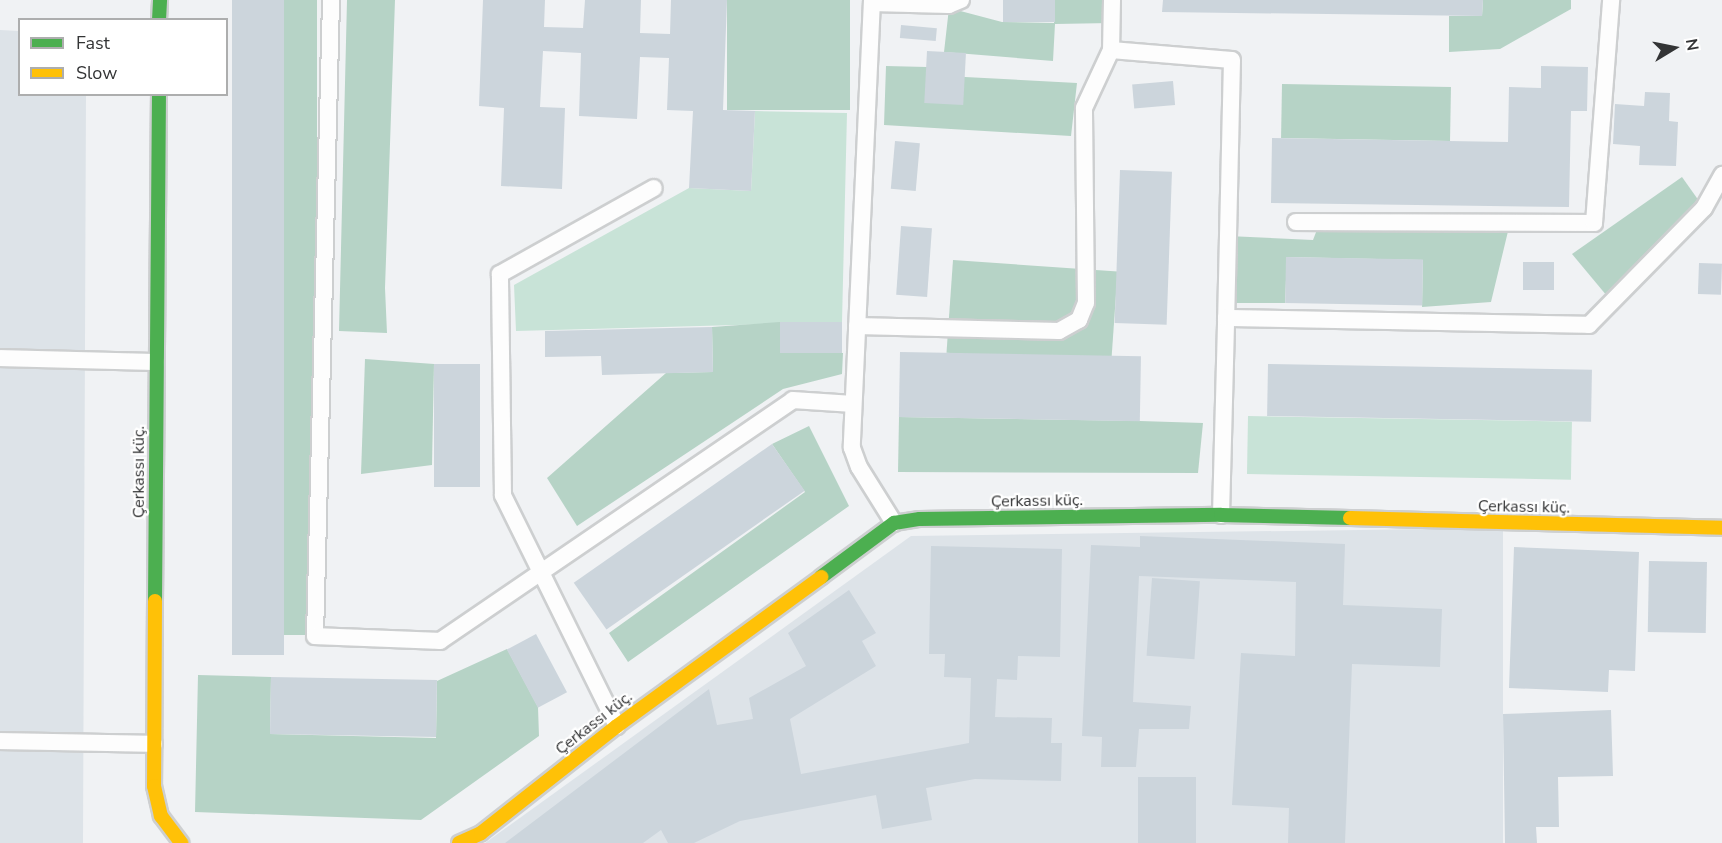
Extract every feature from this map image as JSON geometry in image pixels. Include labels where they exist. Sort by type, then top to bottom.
[{"type":"street","points":[[159,18],[160,0]]},
{"type":"street","name":"Çerkassı küç.","points":[[159,96],[154,744],[156,799],[166,825],[181,843]]},
{"type":"street","name":"Çerkassı küç.","points":[[459,843],[483,838],[617,726],[894,523],[920,519],[1221,515],[1722,528]]},
{"type":"lane","points":[[331,0],[315,636],[440,641],[793,400],[853,404]]},
{"type":"lane","points":[[894,523],[859,467],[852,448],[872,2],[949,5],[961,0]]},
{"type":"lane","points":[[856,326],[1059,331],[1079,320],[1086,303],[1084,108],[1110,50],[1112,0]]},
{"type":"lane","points":[[1296,222],[1593,223],[1611,0]]},
{"type":"lane","points":[[1110,50],[1232,60],[1221,515]]},
{"type":"lane","points":[[1226,318],[1589,325],[1704,208],[1722,175]]},
{"type":"lane","points":[[617,726],[538,573],[503,495],[500,274],[654,188]]},
{"type":"lane","points":[[0,358],[156,362]]},
{"type":"lane","points":[[0,741],[154,744]]},
{"type":"shaded area","points":[[0,30],[18,31],[18,96],[86,96],[83,843],[0,843]]},
{"type":"shaded area","points":[[1503,528],[1503,843],[485,843],[911,536]]},
{"type":"green space","points":[[284,0],[317,0],[317,635],[284,635]]},
{"type":"green space","points":[[347,0],[395,0],[385,288],[387,333],[339,331]]},
{"type":"green space","points":[[727,0],[850,0],[850,110],[727,110]]},
{"type":"green space","points":[[1055,0],[1112,0],[1111,23],[1055,24],[1053,61],[944,52],[949,8],[1002,22],[1054,23]]},
{"type":"green space","points":[[1483,0],[1571,0],[1571,9],[1500,49],[1449,52],[1449,16],[1482,16]]},
{"type":"green space","points":[[886,66],[927,67],[965,77],[1077,83],[1071,136],[884,125]]},
{"type":"green space","points":[[1282,84],[1451,87],[1450,141],[1281,138]]},
{"type":"green space","points":[[755,111],[847,113],[842,322],[516,331],[514,285],[689,188],[751,191]]},
{"type":"green space","points":[[1682,177],[1704,208],[1612,302],[1572,254]]},
{"type":"green space","points":[[1320,222],[1510,223],[1491,302],[1422,307],[1423,260],[1287,257],[1285,303],[1227,303],[1228,236],[1313,240]]},
{"type":"green space","points":[[953,260],[1118,272],[1111,364],[947,353]]},
{"type":"green space","points":[[780,322],[781,353],[843,353],[842,374],[783,389],[577,526],[547,478],[666,373],[713,372],[712,327]]},
{"type":"green space","points":[[365,359],[434,364],[432,465],[361,474]]},
{"type":"green space","points":[[1248,416],[1572,422],[1571,480],[1247,474]]},
{"type":"green space","points":[[899,417],[1203,423],[1198,473],[898,472]]},
{"type":"green space","points":[[809,426],[849,506],[628,662],[609,633],[805,492],[772,444]]},
{"type":"green space","points":[[507,649],[538,707],[539,736],[421,820],[195,812],[198,675],[271,677],[270,734],[436,738],[437,681]]},
{"type":"building","points":[[232,0],[284,0],[284,655],[232,655]]},
{"type":"building","points":[[483,0],[545,0],[544,27],[583,28],[585,0],[641,0],[640,33],[670,34],[671,0],[727,0],[723,110],[755,111],[751,191],[689,188],[693,111],[667,110],[669,58],[640,57],[637,119],[579,116],[581,53],[543,51],[540,107],[565,108],[562,189],[501,186],[504,108],[479,106]]},
{"type":"building","points":[[1003,0],[1055,0],[1055,22],[1003,22]]},
{"type":"building","points":[[1163,0],[1483,0],[1482,16],[1162,12]]},
{"type":"building","points":[[901,25],[937,28],[936,41],[900,38]]},
{"type":"building","points":[[927,51],[966,53],[963,105],[924,103]]},
{"type":"building","points":[[1541,66],[1588,67],[1587,111],[1571,111],[1569,207],[1271,203],[1272,138],[1508,142],[1509,87],[1541,88]]},
{"type":"building","points":[[1173,81],[1175,105],[1134,108],[1132,85]]},
{"type":"building","points":[[1645,92],[1670,93],[1669,121],[1678,122],[1676,166],[1639,165],[1640,146],[1613,144],[1615,104],[1644,106]]},
{"type":"building","points":[[895,141],[920,143],[916,191],[891,189]]},
{"type":"building","points":[[1120,170],[1172,172],[1167,325],[1115,323]]},
{"type":"building","points":[[901,226],[932,228],[927,297],[896,295]]},
{"type":"building","points":[[1286,257],[1423,259],[1422,305],[1285,303]]},
{"type":"building","points":[[1523,262],[1554,262],[1554,290],[1523,290]]},
{"type":"building","points":[[1699,263],[1722,264],[1721,295],[1698,294]]},
{"type":"building","points":[[780,322],[842,322],[842,353],[780,353]]},
{"type":"building","points":[[712,327],[713,372],[602,375],[601,356],[545,357],[545,331]]},
{"type":"building","points":[[900,352],[1141,356],[1140,421],[899,417]]},
{"type":"building","points":[[434,364],[480,364],[480,487],[434,487]]},
{"type":"building","points":[[1268,364],[1592,370],[1591,422],[1267,416]]},
{"type":"building","points":[[772,444],[805,491],[606,629],[574,583]]},
{"type":"building","points":[[1140,536],[1345,544],[1343,605],[1442,609],[1440,667],[1352,664],[1345,843],[1288,843],[1289,808],[1232,805],[1241,653],[1295,656],[1296,582],[1139,576],[1133,702],[1191,706],[1189,729],[1139,729],[1136,767],[1101,767],[1102,737],[1082,736],[1091,545],[1140,547]]},
{"type":"building","points":[[931,546],[1062,549],[1060,657],[1018,656],[1017,680],[997,679],[995,717],[1052,718],[1051,743],[1062,743],[1061,781],[975,779],[926,788],[932,820],[882,829],[876,795],[740,821],[694,843],[668,843],[661,830],[643,843],[505,843],[709,689],[717,725],[753,719],[749,698],[806,666],[788,633],[849,590],[876,633],[862,641],[876,666],[790,719],[801,774],[969,743],[971,678],[944,677],[945,654],[929,654]]},
{"type":"building","points":[[1514,547],[1639,552],[1635,671],[1609,670],[1608,692],[1509,688]]},
{"type":"building","points":[[1649,561],[1707,562],[1706,633],[1648,632]]},
{"type":"building","points":[[1152,578],[1200,581],[1194,659],[1147,656]]},
{"type":"building","points":[[536,634],[567,692],[538,708],[507,649]]},
{"type":"building","points":[[271,677],[437,680],[436,737],[270,734]]},
{"type":"building","points":[[1611,710],[1613,776],[1558,777],[1559,827],[1536,827],[1537,843],[1505,843],[1503,714]]},
{"type":"building","points":[[1138,777],[1196,777],[1196,843],[1138,843]]},
{"type":"traffic: fast","points":[[159,18],[160,0]]},
{"type":"traffic: fast","points":[[155,601],[159,96]]},
{"type":"traffic: fast","points":[[821,577],[894,523],[920,519],[1221,515],[1350,518]]},
{"type":"traffic: slow","points":[[1350,518],[1722,528]]},
{"type":"traffic: slow","points":[[459,843],[481,833],[617,726],[821,577]]},
{"type":"traffic: slow","points":[[155,601],[154,786],[161,816],[181,843]]}]
